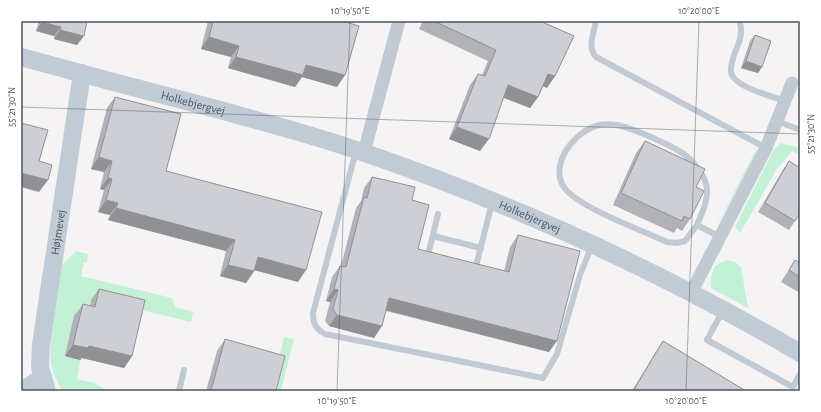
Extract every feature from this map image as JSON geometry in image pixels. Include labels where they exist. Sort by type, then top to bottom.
[{"type":"street","points":[[360,151],[399,21]]},
{"type":"street","name":"Holkebjergvej","points":[[21,56],[282,127],[360,151],[493,201],[592,244],[691,293],[800,353]]},
{"type":"street","name":"Højmevej","points":[[45,384],[40,367],[41,344],[82,73]]},
{"type":"street","points":[[691,293],[766,148],[792,83]]},
{"type":"street","points":[[21,389],[45,384]]},
{"type":"lane","points":[[596,21],[592,42],[593,55],[766,148]]},
{"type":"lane","points":[[739,21],[741,31],[740,39],[731,67],[731,73],[734,80],[741,85],[785,101]]},
{"type":"lane","points":[[777,121],[800,130]]},
{"type":"lane","points":[[600,124],[621,126],[680,152],[699,170],[706,185],[705,205],[697,224],[685,241],[677,243],[667,242],[588,206],[566,190],[560,175],[561,160],[571,143],[584,129],[600,124]]},
{"type":"lane","points":[[360,151],[313,313],[313,321],[316,329],[326,334],[543,378],[557,354],[580,275],[592,244]]},
{"type":"lane","points":[[475,270],[493,201]]},
{"type":"lane","points":[[426,261],[438,214]]},
{"type":"lane","points":[[697,224],[720,237]]},
{"type":"lane","points":[[433,236],[481,248]]},
{"type":"lane","points":[[723,310],[707,340],[800,391]]},
{"type":"lane","points":[[179,391],[184,370]]},
{"type":"lane","points":[[793,387],[800,374]]},
{"type":"green space","points":[[781,143],[800,148],[800,155],[792,151],[777,169],[740,233],[735,227],[774,149]]},
{"type":"green space","points":[[755,152],[756,155],[717,225],[718,223]]},
{"type":"green space","points":[[76,251],[88,254],[87,263],[84,262],[81,276],[172,298],[175,307],[193,312],[191,322],[142,310],[131,360],[126,359],[91,301],[77,379],[94,383],[108,391],[62,391],[54,375],[51,363],[50,335],[61,266]]},
{"type":"green space","points":[[726,260],[735,262],[741,267],[748,308],[711,288],[711,277],[715,266]]},
{"type":"green space","points":[[284,337],[294,339],[281,391],[271,391]]},
{"type":"building","points":[[87,21],[84,36],[60,30],[61,27],[42,22]]},
{"type":"building","points":[[213,21],[342,21],[359,26],[345,75],[306,65],[303,75],[236,57],[239,46],[209,37]]},
{"type":"building","points":[[434,21],[540,21],[574,36],[555,76],[548,74],[538,97],[508,85],[489,139],[457,127],[478,74],[485,76],[496,50]]},
{"type":"building","points":[[755,35],[771,41],[762,67],[746,61]]},
{"type":"building","points":[[115,97],[181,114],[166,171],[322,212],[306,270],[258,257],[254,271],[228,265],[235,240],[116,208],[118,203],[106,200],[112,179],[108,178],[112,161],[99,157]]},
{"type":"building","points":[[21,123],[48,130],[39,161],[52,165],[48,180],[21,173]]},
{"type":"building","points":[[645,141],[705,169],[696,187],[704,191],[690,219],[684,216],[682,221],[621,193]]},
{"type":"building","points":[[789,161],[800,168],[800,213],[795,221],[765,203]]},
{"type":"building","points":[[372,177],[415,187],[412,200],[429,205],[418,249],[509,272],[518,235],[580,251],[557,341],[389,298],[382,326],[337,315],[333,309],[338,290],[334,289],[340,266],[346,267],[364,197],[367,198]]},
{"type":"building","points":[[795,260],[800,263],[800,277],[789,270]]},
{"type":"building","points":[[99,289],[145,300],[132,356],[89,346],[88,348],[73,345],[83,304],[95,307]]},
{"type":"building","points":[[225,339],[285,356],[276,391],[211,391]]},
{"type":"building","points":[[663,341],[746,391],[633,391]]}]
